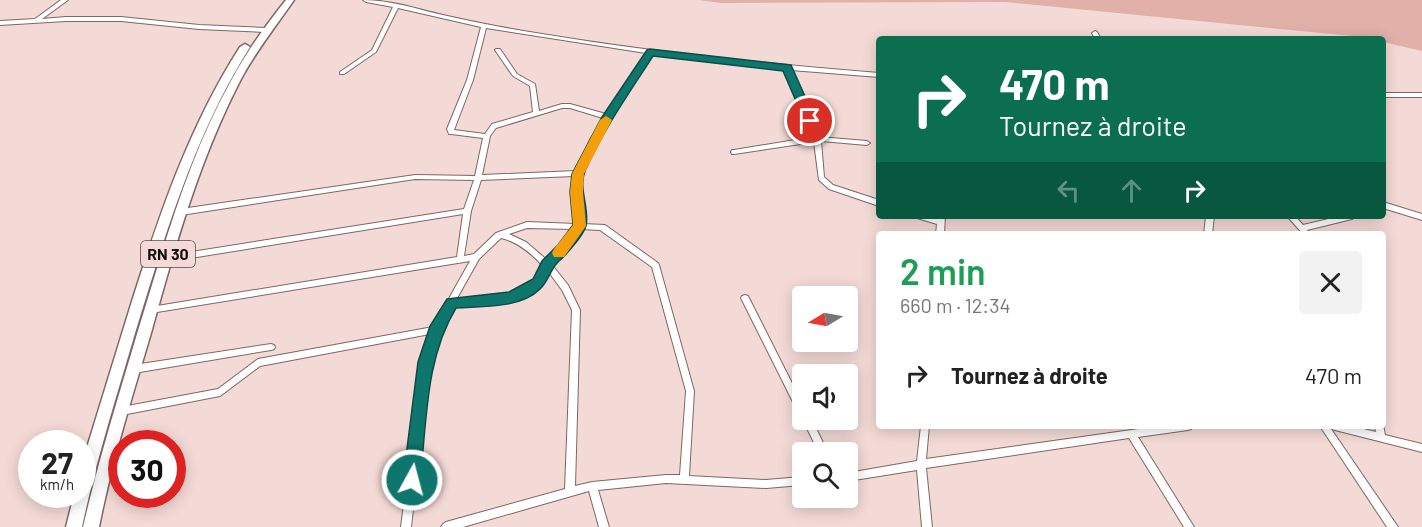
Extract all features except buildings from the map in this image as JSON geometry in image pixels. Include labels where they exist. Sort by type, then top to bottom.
[{"type":"main road","name":"RN 30","points":[[96,445],[135,312],[188,154],[230,69],[280,0]]},
{"type":"main road","name":"RN 30","points":[[91,527],[151,310],[200,153],[219,108],[260,30],[290,0]]},
{"type":"main road","name":"RN 30","points":[[74,527],[78,508]]},
{"type":"street","points":[[35,21],[65,0]]},
{"type":"street","points":[[366,0],[484,25],[650,52],[787,68],[876,75]]},
{"type":"street","points":[[342,73],[374,51],[397,5]]},
{"type":"street","points":[[0,23],[121,19],[260,30]]},
{"type":"street","points":[[484,25],[470,80],[450,129],[451,132],[487,136]]},
{"type":"street","points":[[498,50],[515,75],[533,85],[536,113]]},
{"type":"street","points":[[452,303],[490,301],[517,296],[534,287],[547,265],[563,249],[579,226],[578,174],[608,117],[650,52]]},
{"type":"street","points":[[787,68],[817,139],[821,178],[826,184],[876,202]]},
{"type":"street","points":[[1386,95],[1422,95]]},
{"type":"street","points":[[460,260],[467,211],[478,178],[487,136],[494,126],[536,113],[570,106],[608,117]]},
{"type":"street","points":[[734,152],[817,139],[867,143]]},
{"type":"street","points":[[181,212],[415,177],[478,178],[578,174]]},
{"type":"street","points":[[1386,208],[1422,218]]},
{"type":"street","points":[[166,259],[467,211]]},
{"type":"street","points":[[1294,219],[1305,231],[1343,219]]},
{"type":"street","points":[[406,527],[426,362],[436,330],[476,257],[499,235],[527,225],[605,228],[655,265],[690,391],[684,480]]},
{"type":"street","points":[[499,235],[515,238],[547,265],[568,290],[576,310],[570,492]]},
{"type":"street","points":[[151,310],[476,257]]},
{"type":"street","points":[[745,298],[792,391]]},
{"type":"street","points":[[122,411],[220,392],[235,383],[258,363],[436,330]]},
{"type":"street","points":[[134,369],[271,347]]},
{"type":"street","points":[[925,429],[921,464],[927,527]]},
{"type":"street","points":[[858,475],[1167,429]]},
{"type":"street","points":[[1326,429],[1393,527]]},
{"type":"street","points":[[1348,429],[1422,448]]},
{"type":"street","points":[[1380,429],[1381,437]]},
{"type":"street","points":[[1131,434],[1189,527]]},
{"type":"street","points":[[446,527],[592,486],[666,479],[766,484],[792,482]]},
{"type":"street","points":[[592,486],[604,527]]},
{"type":"shaded area","points":[[699,0],[1422,0],[1422,51],[1386,43],[1386,36],[1352,36],[1005,2],[721,3]]},
{"type":"slow traffic","points":[[559,253],[579,226],[578,174],[606,120]]},
{"type":"route","points":[[412,480],[426,362],[437,326],[452,303],[511,298],[538,283],[547,265],[563,249],[579,226],[578,174],[608,117],[650,52],[787,68],[810,121]]}]
